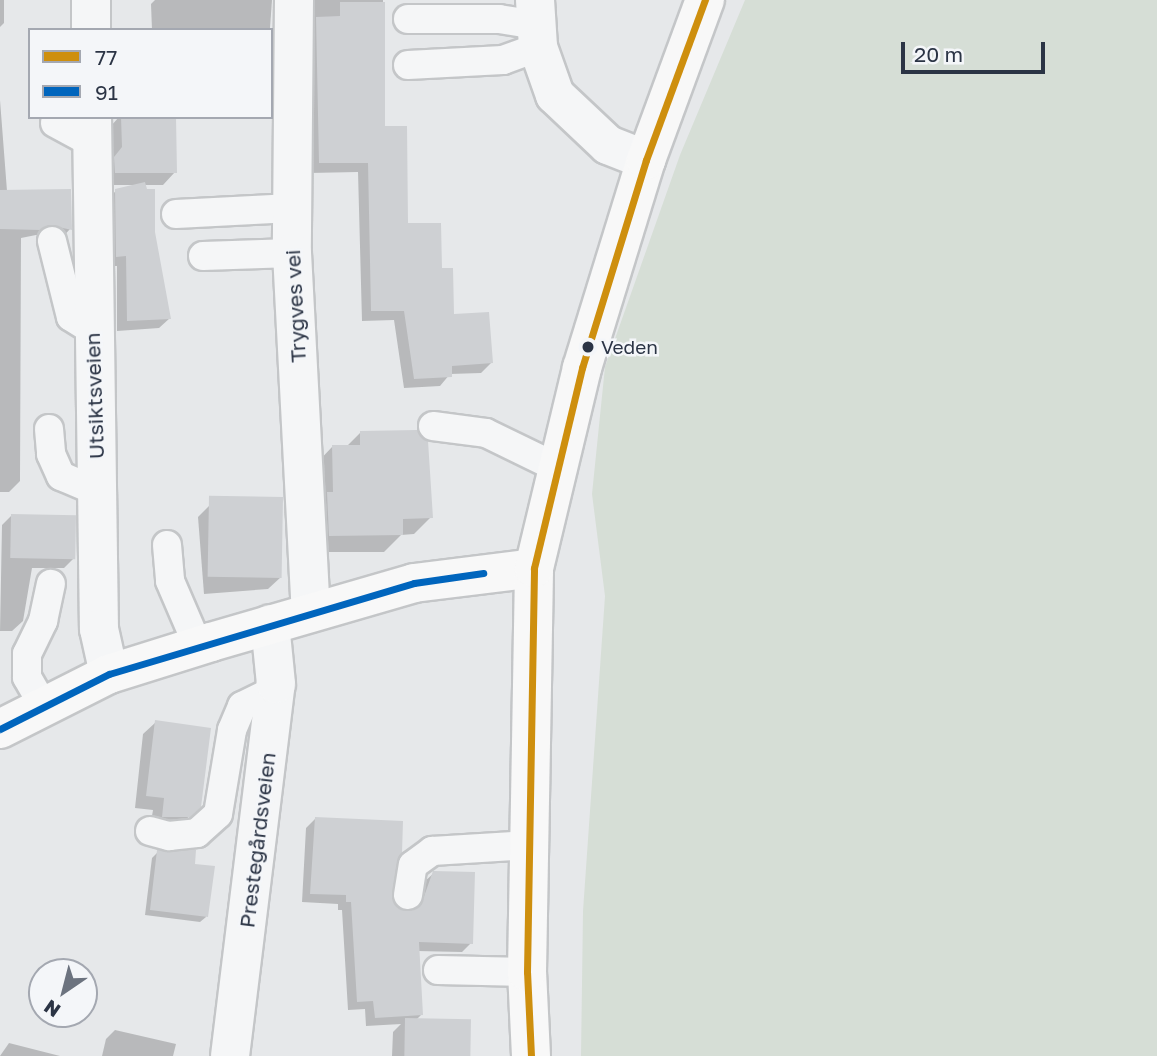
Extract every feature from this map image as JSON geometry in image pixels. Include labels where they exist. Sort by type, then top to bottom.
[{"type":"main road","points":[[531,1056],[527,972],[534,568],[556,467],[646,160],[705,0]]},
{"type":"main road","points":[[0,730],[43,705],[109,674],[270,624],[414,583],[534,568]]},
{"type":"street","points":[[91,0],[91,28]]},
{"type":"street","name":"Trygves vei","points":[[294,0],[292,253],[311,612]]},
{"type":"street","points":[[536,24],[555,95],[578,120],[608,145],[646,160]]},
{"type":"street","name":"Utsiktsveien","points":[[92,130],[92,330],[99,629],[109,674]]},
{"type":"street","name":"Prestegårdsveien","points":[[230,1056],[275,690],[270,624]]},
{"type":"lane","points":[[408,19],[499,19],[536,24]]},
{"type":"lane","points":[[408,65],[503,60],[536,24]]},
{"type":"lane","points":[[55,123],[92,130]]},
{"type":"lane","points":[[176,214],[292,208]]},
{"type":"lane","points":[[52,241],[71,317],[92,330]]},
{"type":"lane","points":[[203,256],[292,253]]},
{"type":"lane","points":[[433,426],[486,433],[556,467]]},
{"type":"lane","points":[[49,429],[51,454],[61,477],[96,491]]},
{"type":"lane","points":[[167,545],[170,581],[198,646]]},
{"type":"lane","points":[[43,705],[27,677],[27,654],[43,621],[51,584]]},
{"type":"lane","points":[[150,831],[169,836],[197,833],[219,814],[232,730],[242,706],[275,690]]},
{"type":"lane","points":[[408,895],[413,865],[432,851],[530,845]]},
{"type":"lane","points":[[438,970],[527,972]]},
{"type":"shaded area","points":[[745,0],[1157,0],[1157,1056],[581,1056],[583,911],[605,596],[592,494],[605,367],[680,155]]},
{"type":"building","points":[[340,2],[385,2],[385,126],[407,126],[408,223],[441,223],[442,268],[453,268],[454,314],[489,312],[493,363],[452,366],[452,377],[414,379],[404,311],[371,311],[368,163],[319,163],[316,17],[340,16]]},
{"type":"building","points":[[121,119],[176,119],[177,173],[115,173],[114,157],[122,147]]},
{"type":"building","points":[[145,182],[147,189],[155,189],[155,232],[171,319],[127,321],[126,256],[116,257],[115,189]]},
{"type":"building","points":[[71,189],[72,230],[49,225],[40,230],[0,229],[0,190]]},
{"type":"building","points":[[417,430],[428,441],[433,518],[403,519],[403,535],[329,536],[327,492],[333,492],[332,445],[360,445],[360,431]]},
{"type":"building","points":[[209,496],[283,497],[282,578],[208,577]]},
{"type":"building","points":[[11,514],[76,515],[75,559],[10,558]]},
{"type":"building","points":[[155,720],[211,728],[201,807],[190,817],[162,817],[164,798],[146,796]]},
{"type":"building","points":[[315,817],[403,821],[402,853],[392,893],[393,901],[405,911],[421,905],[433,871],[475,872],[473,944],[419,942],[423,1015],[375,1018],[373,1001],[357,1002],[351,902],[346,902],[346,895],[310,894]]},
{"type":"building","points":[[157,850],[196,850],[195,864],[215,866],[208,917],[150,910]]},
{"type":"building","points":[[405,1018],[471,1019],[470,1056],[404,1056]]},
{"type":"transit line","name":"77","points":[[531,1056],[527,972],[534,568],[582,368],[646,160],[705,0]]},
{"type":"transit line","name":"91","points":[[0,729],[109,674],[414,583],[483,573]]},
{"type":"place","name":"Veden","points":[[588,347]]}]
